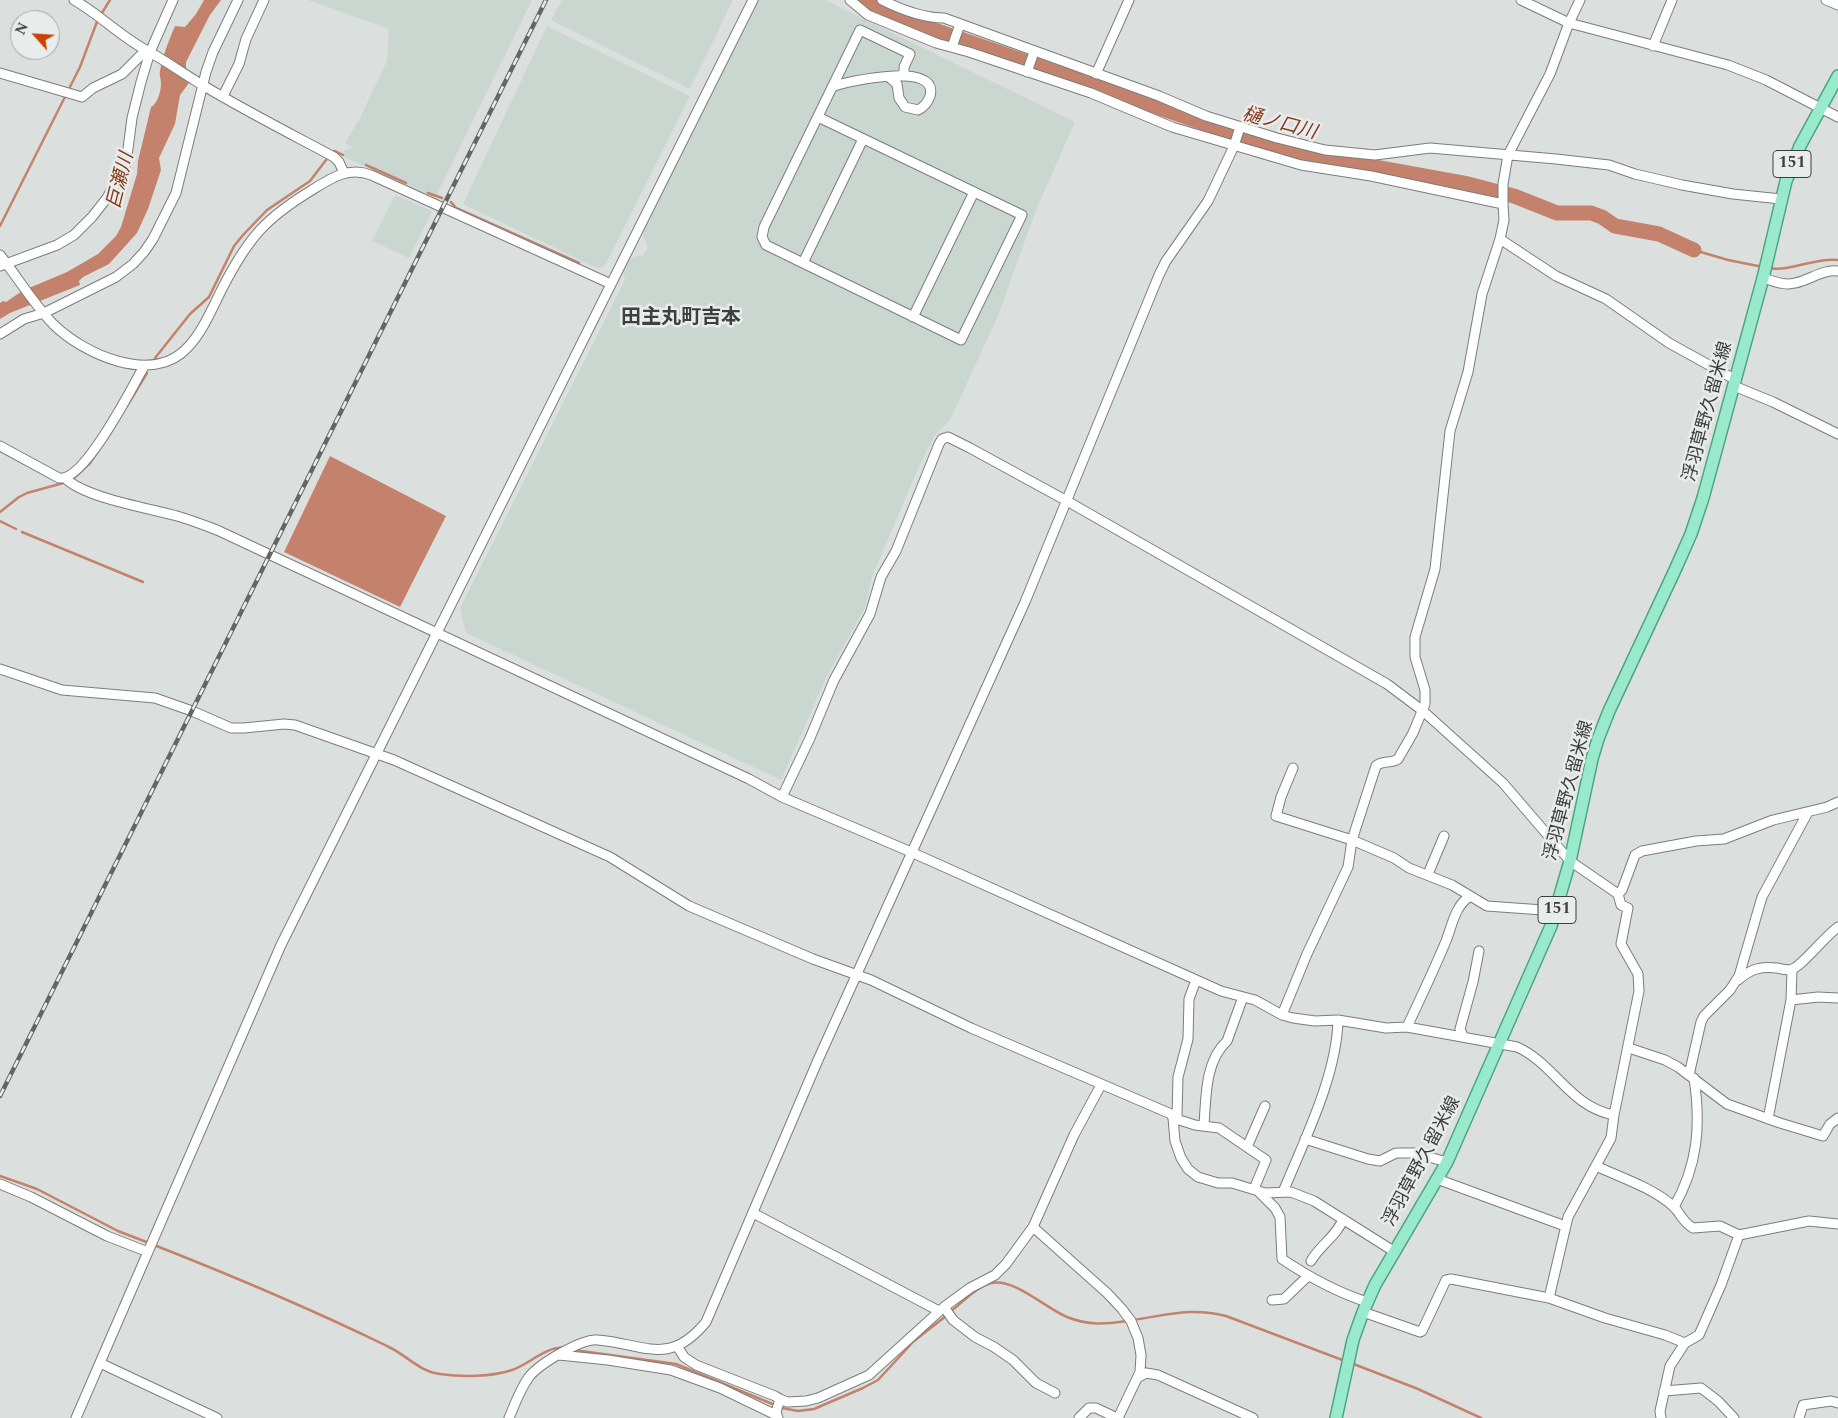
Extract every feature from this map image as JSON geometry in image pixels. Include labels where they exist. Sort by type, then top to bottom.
[{"type":"main road","name":"浮羽草野久留米線","points":[[1336,1418],[1353,1340],[1365,1307],[1447,1162],[1557,911],[1598,739],[1690,534],[1714,464],[1764,276],[1781,199],[1800,146],[1838,76]]},
{"type":"street","points":[[74,0],[203,85],[334,157],[339,162],[344,173]]},
{"type":"street","points":[[5,265],[57,246],[92,217],[107,198],[126,164],[132,118],[151,52],[173,0]]},
{"type":"street","points":[[0,334],[24,320],[116,277],[134,264],[144,252],[153,239],[176,194],[206,72],[213,52],[238,0]]},
{"type":"street","points":[[223,96],[239,64],[246,39],[264,0]]},
{"type":"street","points":[[76,1418],[277,954],[752,0]]},
{"type":"street","points":[[850,0],[868,15],[936,43],[953,46],[1027,70],[1091,93],[1172,127],[1300,165],[1371,176],[1503,202]]},
{"type":"street","points":[[882,0],[935,18],[944,18],[959,26],[1159,96],[1239,128],[1324,150],[1375,155],[1430,148],[1458,149],[1609,165],[1635,174],[1682,185],[1733,194],[1781,199]]},
{"type":"street","points":[[1096,74],[1129,0]]},
{"type":"street","points":[[1521,0],[1569,23],[1728,64],[1747,71],[1838,117]]},
{"type":"street","points":[[1282,1015],[1307,954],[1348,867],[1352,840],[1376,766],[1380,763],[1398,760],[1426,704],[1425,690],[1415,657],[1415,637],[1436,560],[1450,431],[1468,372],[1482,294],[1504,220],[1503,184],[1508,155],[1550,74],[1569,23],[1580,0]]},
{"type":"street","points":[[1653,46],[1672,0]]},
{"type":"street","points":[[1826,0],[1838,5]]},
{"type":"street","points":[[953,46],[959,26]]},
{"type":"street","points":[[818,117],[1022,215],[961,340],[766,245],[762,237],[764,227],[860,30],[910,54],[904,67],[904,76]]},
{"type":"street","points":[[0,73],[82,97],[93,88],[122,74],[151,52]]},
{"type":"street","points":[[1027,70],[1034,53]]},
{"type":"street","points":[[832,87],[850,81],[889,77],[922,78],[929,85],[931,92],[924,106],[919,109],[912,109],[902,104],[898,96],[897,84],[889,77]]},
{"type":"street","points":[[509,1418],[529,1377],[535,1370],[587,1340],[597,1340],[650,1350],[664,1350],[687,1341],[706,1322],[911,852],[1024,602],[1159,275],[1166,261],[1208,201],[1235,145],[1239,128]]},
{"type":"street","points":[[803,263],[862,139]]},
{"type":"street","points":[[0,255],[5,265],[43,312],[62,332],[87,348],[120,362],[144,366],[156,366],[168,361],[188,348],[197,336],[240,254],[262,226],[287,205],[322,183],[353,171],[371,175],[611,284]]},
{"type":"street","points":[[913,317],[974,192]]},
{"type":"street","points":[[1500,238],[1556,276],[1606,299],[1669,343],[1735,383],[1838,434]]},
{"type":"street","points":[[1764,276],[1778,283],[1795,283],[1827,271],[1838,271]]},
{"type":"street","points":[[68,481],[94,450],[144,366]]},
{"type":"street","points":[[782,797],[810,738],[834,680],[870,614],[881,577],[896,551],[942,439],[948,437],[1067,501],[1379,680],[1423,711],[1502,784],[1570,861],[1618,894],[1621,905],[1628,908],[1621,944],[1638,974],[1639,992],[1611,1138],[1577,1199],[1565,1226],[1549,1298]]},
{"type":"street","points":[[0,446],[59,478],[99,496],[179,517],[217,530],[749,779],[782,797],[911,852],[1199,982],[1221,991],[1255,1000],[1282,1015],[1315,1022],[1338,1020],[1386,1028],[1407,1027],[1420,1031],[1463,1036],[1516,1047],[1528,1052],[1583,1104],[1602,1113],[1614,1115]]},
{"type":"street","points":[[0,669],[62,690],[155,698],[231,728],[284,724],[295,725],[376,754],[610,857],[689,906],[812,959],[871,980],[971,1028],[1170,1114],[1174,1118],[1195,1125],[1219,1128],[1266,1160],[1256,1189]]},
{"type":"street","points":[[1293,768],[1281,797],[1276,816],[1352,840],[1394,858],[1409,868],[1452,885],[1487,906],[1557,911]]},
{"type":"street","points":[[1618,894],[1622,890],[1635,855],[1642,851],[1696,841],[1724,839],[1773,820],[1827,807],[1838,802]]},
{"type":"street","points":[[1734,984],[1743,967],[1762,897],[1808,812]]},
{"type":"street","points":[[1428,874],[1444,836]]},
{"type":"street","points":[[1407,1027],[1446,940],[1452,921],[1463,900],[1469,896]]},
{"type":"street","points":[[1768,1119],[1791,1000],[1792,970],[1838,927]]},
{"type":"street","points":[[1463,1036],[1460,1029],[1474,982],[1479,951]]},
{"type":"street","points":[[1674,1206],[1682,1192],[1693,1164],[1697,1146],[1697,1097],[1691,1077],[1699,1029],[1704,1016],[1748,972],[1767,966],[1792,970]]},
{"type":"street","points":[[1199,982],[1190,999],[1188,1039],[1178,1077],[1177,1116],[1174,1118],[1175,1142],[1181,1158],[1188,1168],[1198,1177],[1208,1181],[1232,1183],[1265,1193],[1291,1192],[1314,1201],[1395,1252]]},
{"type":"street","points":[[1204,1125],[1211,1066],[1222,1045],[1227,1041],[1243,997]]},
{"type":"street","points":[[1791,1000],[1818,997],[1838,998]]},
{"type":"street","points":[[1283,1192],[1321,1095],[1335,1048],[1338,1020]]},
{"type":"street","points":[[1629,1048],[1665,1060],[1728,1104],[1768,1119],[1823,1136],[1830,1124],[1838,1118]]},
{"type":"street","points":[[677,1346],[684,1357],[696,1365],[787,1402],[818,1398],[869,1375],[943,1309],[970,1288],[995,1276],[1006,1264],[1033,1227],[1074,1135],[1101,1085]]},
{"type":"street","points":[[1247,1147],[1265,1106]]},
{"type":"street","points":[[1305,1139],[1380,1161],[1396,1153],[1414,1153],[1447,1162]]},
{"type":"street","points":[[1596,1166],[1648,1189],[1674,1206],[1680,1217],[1694,1228],[1720,1226],[1739,1235],[1809,1221],[1838,1224]]},
{"type":"street","points":[[1437,1180],[1565,1226]]},
{"type":"street","points":[[0,1184],[107,1236],[148,1251]]},
{"type":"street","points":[[0,1189],[15,1190]]},
{"type":"street","points":[[1256,1189],[1275,1208],[1280,1217],[1282,1259],[1308,1276],[1351,1296],[1365,1307],[1414,1330],[1422,1331],[1446,1280],[1450,1279],[1549,1298],[1685,1343]]},
{"type":"street","points":[[753,1213],[943,1309],[975,1337],[1013,1360],[1036,1383],[1055,1393]]},
{"type":"street","points":[[1311,1262],[1326,1240],[1340,1227],[1343,1219]]},
{"type":"street","points":[[1033,1227],[1122,1309],[1131,1321],[1138,1338],[1141,1355],[1140,1372],[1118,1418],[1096,1408],[1089,1408],[1079,1418]]},
{"type":"street","points":[[1661,1418],[1660,1411],[1670,1366],[1685,1343],[1698,1335],[1739,1235]]},
{"type":"street","points":[[1272,1300],[1284,1299],[1308,1276]]},
{"type":"street","points":[[561,1354],[671,1370],[720,1388],[777,1415],[779,1400]]},
{"type":"street","points":[[100,1362],[216,1418]]},
{"type":"street","points":[[1137,1378],[1146,1373],[1158,1375],[1252,1418]]},
{"type":"street","points":[[1664,1391],[1701,1388],[1718,1401],[1734,1418]]},
{"type":"street","points":[[1798,1418],[1803,1405],[1831,1401],[1838,1403]]},
{"type":"shaded area","points":[[204,0],[221,0],[210,15],[186,62],[189,83],[180,95],[175,124],[159,158],[161,170],[148,209],[137,233],[109,264],[83,277],[79,281],[80,285],[10,313],[0,319],[0,303],[6,302],[22,291],[67,272],[98,254],[116,236],[121,227],[137,174],[138,161],[151,107],[156,103],[160,93],[160,71],[168,42],[175,26],[185,27],[196,14]]},
{"type":"shaded area","points":[[308,0],[532,0],[435,198],[342,156],[344,151],[353,147],[345,143],[359,120],[387,61],[389,29]]},
{"type":"shaded area","points":[[562,0],[733,0],[690,89],[551,20]]},
{"type":"shaded area","points":[[757,0],[825,0],[1075,122],[1036,210],[998,316],[950,420],[935,435],[920,464],[872,577],[865,608],[827,676],[781,780],[466,633],[460,608],[625,280],[623,271],[626,263],[633,257],[644,255],[648,246],[643,237],[644,228]]},
{"type":"shaded area","points":[[547,26],[690,96],[604,267],[597,268],[463,204]]},
{"type":"shaded area","points":[[395,195],[432,211],[409,258],[372,241]]},
{"type":"shaded area","points":[[330,456],[446,516],[400,607],[284,552]]},
{"type":"waterway","points":[[0,226],[80,67],[98,19],[110,0]]},
{"type":"waterway","name":"樋ノ口川","points":[[862,0],[900,18],[1258,142],[1303,154],[1468,184],[1514,196],[1557,213],[1591,213],[1602,217],[1615,226],[1659,234],[1694,250]]},
{"type":"waterway","points":[[332,152],[335,151],[343,155]]},
{"type":"waterway","points":[[155,358],[190,314],[209,297],[234,246],[243,235],[267,210],[310,181],[326,160]]},
{"type":"waterway","points":[[366,165],[406,183]]},
{"type":"waterway","points":[[428,193],[442,198]]},
{"type":"waterway","points":[[451,202],[456,208],[579,263]]},
{"type":"waterway","points":[[1694,250],[1728,260],[1763,267]]},
{"type":"waterway","points":[[1768,268],[1786,268],[1821,261],[1838,260]]},
{"type":"waterway","points":[[127,406],[147,373]]},
{"type":"waterway","points":[[72,480],[90,463],[110,434]]},
{"type":"waterway","points":[[0,512],[27,493],[67,482]]},
{"type":"waterway","points":[[0,521],[16,529]]},
{"type":"waterway","points":[[22,532],[143,582]]},
{"type":"waterway","points":[[0,1176],[37,1189],[118,1231],[149,1243]]},
{"type":"waterway","points":[[154,1245],[330,1319],[394,1349],[433,1373],[467,1376],[495,1374],[518,1368],[551,1350],[564,1348]]},
{"type":"waterway","points":[[950,1312],[985,1285],[1000,1283],[1020,1289],[1058,1313],[1075,1320],[1097,1324],[1128,1321]]},
{"type":"waterway","points":[[1133,1320],[1190,1312],[1213,1313],[1226,1316],[1345,1361]]},
{"type":"waterway","points":[[574,1350],[676,1364],[782,1408],[798,1411],[814,1409],[878,1380],[914,1341],[946,1316]]},
{"type":"waterway","points":[[1351,1363],[1418,1389],[1481,1418]]},
{"type":"railway","points":[[0,1096],[546,0]]},
{"type":"district","name":"田主丸町吉本","points":[[681,319]]},
{"type":"water label","name":"巨瀬川","points":[[122,181]]}]
